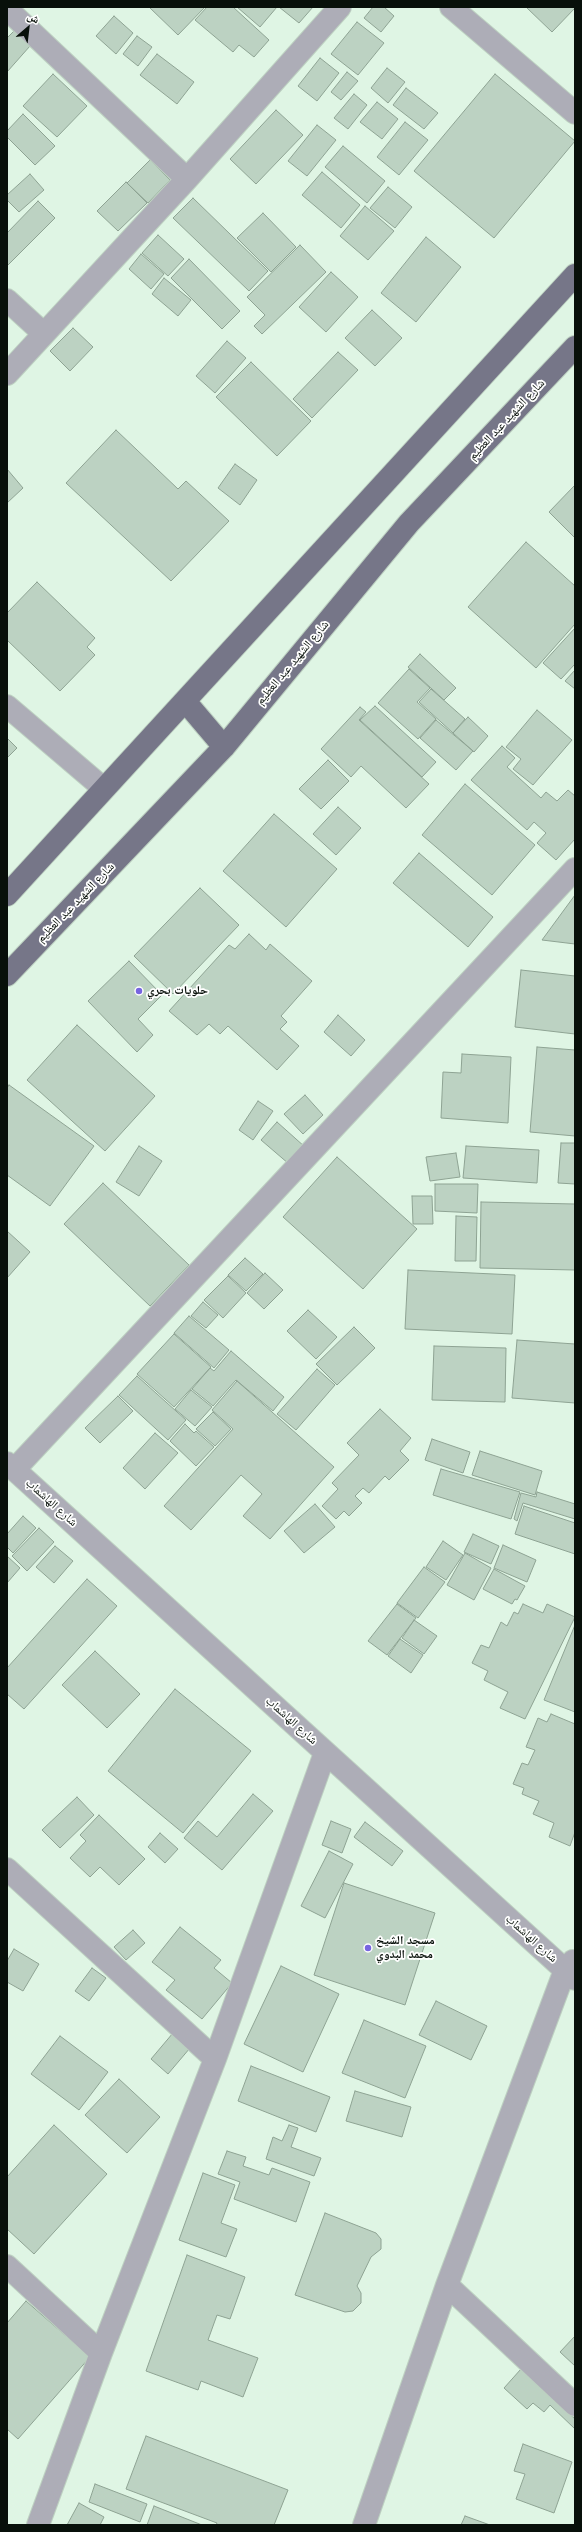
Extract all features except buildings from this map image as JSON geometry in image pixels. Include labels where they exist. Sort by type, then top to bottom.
[{"type":"main road","points":[[7,895],[103,788],[185,701],[575,275]]},
{"type":"main road","name":"شارع الشهيد عبد العظيم","points":[[7,975],[224,747],[409,523],[575,347]]},
{"type":"main road","points":[[185,701],[224,747]]},
{"type":"street","points":[[7,374],[43,333],[188,179],[340,7]]},
{"type":"street","points":[[451,7],[575,113]]},
{"type":"street","points":[[7,9],[188,179]]},
{"type":"street","points":[[7,300],[43,333]]},
{"type":"street","points":[[7,706],[103,788]]},
{"type":"street","points":[[11,1466],[575,869]]},
{"type":"street","name":"شارع الهاشماب","points":[[11,1466],[325,1753],[572,1969]]},
{"type":"street","points":[[38,2525],[101,2353],[215,2058],[325,1753]]},
{"type":"street","points":[[7,1869],[215,2058]]},
{"type":"street","points":[[364,2525],[447,2285],[572,1969]]},
{"type":"street","points":[[7,2266],[101,2353]]},
{"type":"street","points":[[447,2285],[575,2405]]},
{"type":"place","name":"حلويات بحري","points":[[139,991]]},
{"type":"place","name":"مسجد الشيخ محمد البدوي","points":[[368,1948]]}]
